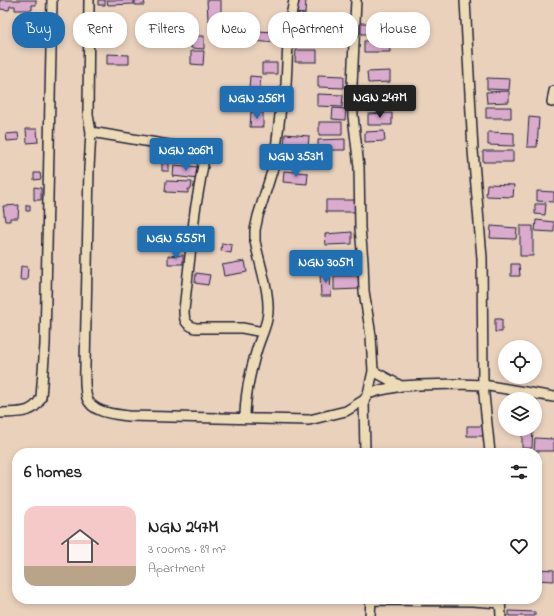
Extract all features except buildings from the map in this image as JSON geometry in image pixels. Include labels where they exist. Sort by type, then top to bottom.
[{"type":"street","points":[[0,413],[32,410],[38,404],[41,397],[44,345],[52,0]]},
{"type":"street","points":[[89,0],[88,115],[91,132],[86,284],[85,366],[87,400],[106,413],[113,414],[309,420],[346,411],[366,397],[381,390],[401,386],[458,384],[483,385],[554,396]]},
{"type":"street","points":[[245,418],[245,399],[257,349],[267,320],[268,306],[255,241],[255,230],[274,165],[281,107],[286,85],[289,21],[294,0]]},
{"type":"street","points":[[356,0],[352,85],[353,116],[359,167],[360,228],[364,291],[371,336],[373,371],[366,397],[365,448]]},
{"type":"street","points":[[465,0],[473,150],[482,258],[483,385],[489,448]]},
{"type":"street","points":[[552,102],[554,91]]},
{"type":"street","points":[[91,132],[193,149],[200,152],[203,165],[195,211],[184,319],[189,326],[195,328],[242,328],[262,332]]},
{"type":"street","points":[[373,371],[401,386]]},
{"type":"street","points":[[370,616],[371,604]]},
{"type":"street","points":[[500,604],[501,616]]}]
